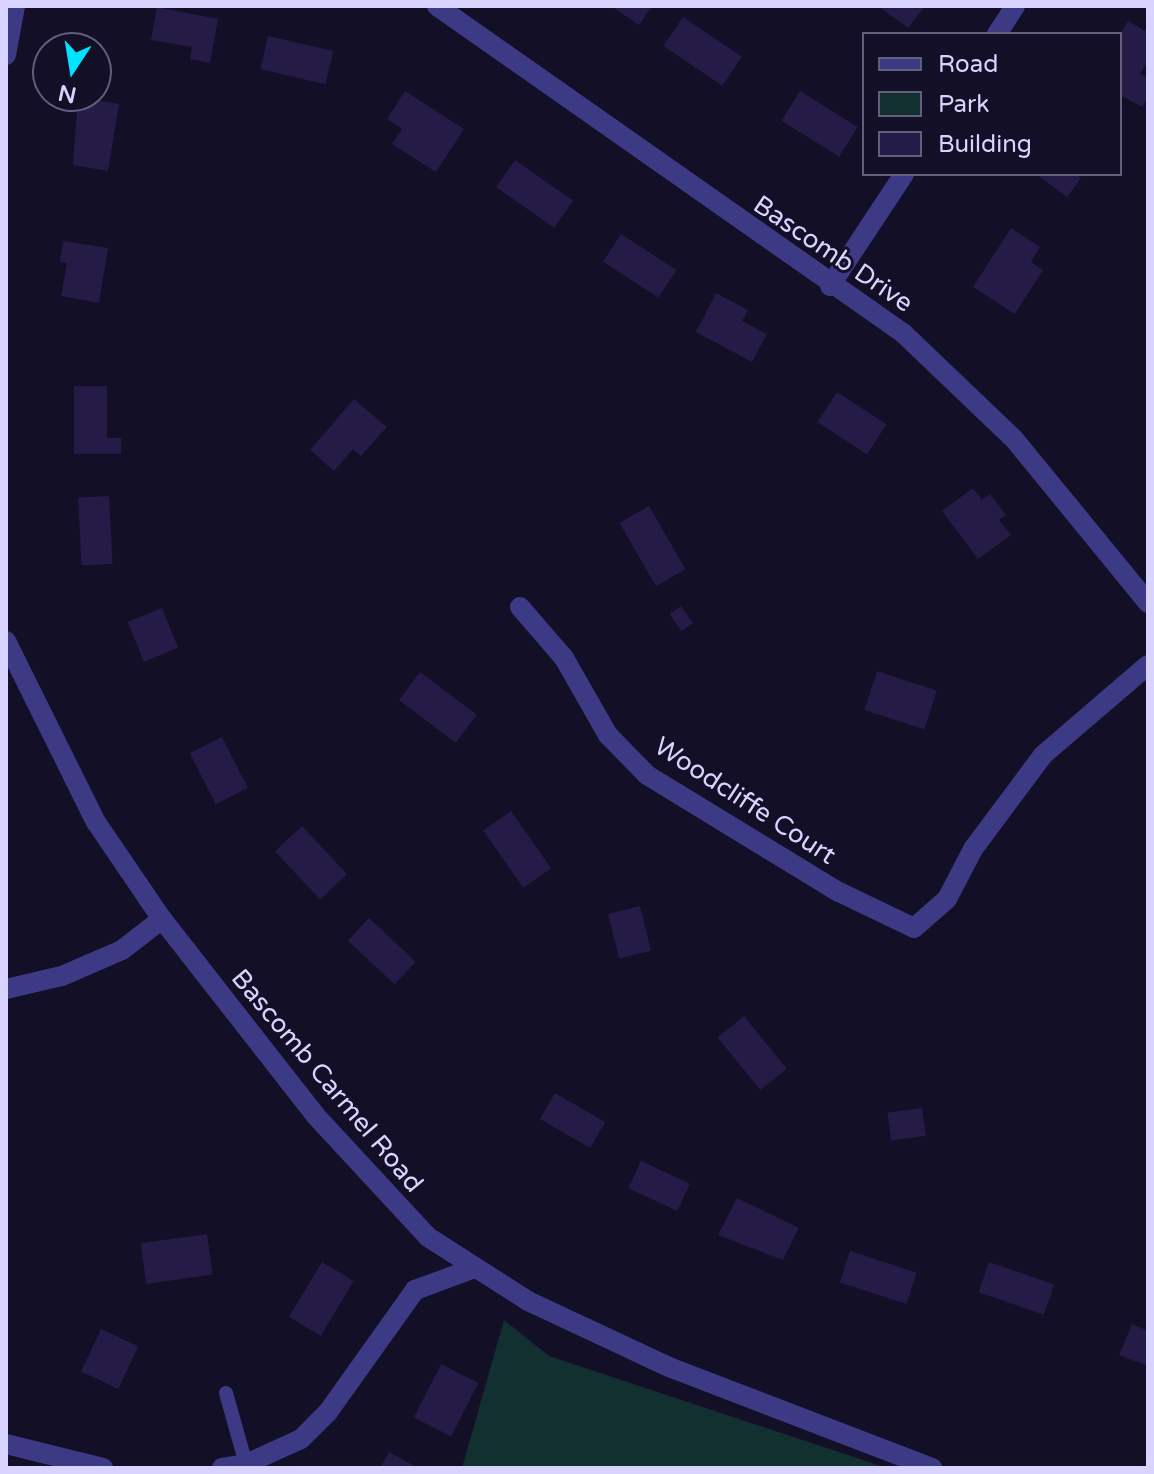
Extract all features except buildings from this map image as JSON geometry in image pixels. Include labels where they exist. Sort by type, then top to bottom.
[{"type":"street","points":[[6,55],[15,6]]},
{"type":"street","name":"Bascomb Drive","points":[[437,6],[830,286],[903,333],[1014,439],[1148,603]]},
{"type":"street","points":[[998,32],[1015,6]]},
{"type":"street","points":[[830,286],[903,176]]},
{"type":"street","name":"Woodcliffe Court","points":[[520,607],[564,658],[608,735],[647,775],[837,891],[914,928],[947,899],[973,849],[1043,755],[1148,665]]},
{"type":"street","name":"Bascomb Carmel Road","points":[[6,641],[96,822],[162,919],[286,1080],[378,1187],[428,1237],[472,1269],[669,1367],[932,1468]]},
{"type":"street","points":[[6,989],[62,976],[122,950],[162,919]]},
{"type":"street","points":[[222,1468],[247,1466],[301,1439],[328,1412],[415,1290],[472,1269]]},
{"type":"street","points":[[6,1444],[103,1468]]},
{"type":"lane","points":[[226,1393],[247,1466]]},
{"type":"green space","points":[[504,1320],[549,1356],[887,1468],[462,1468]]}]
